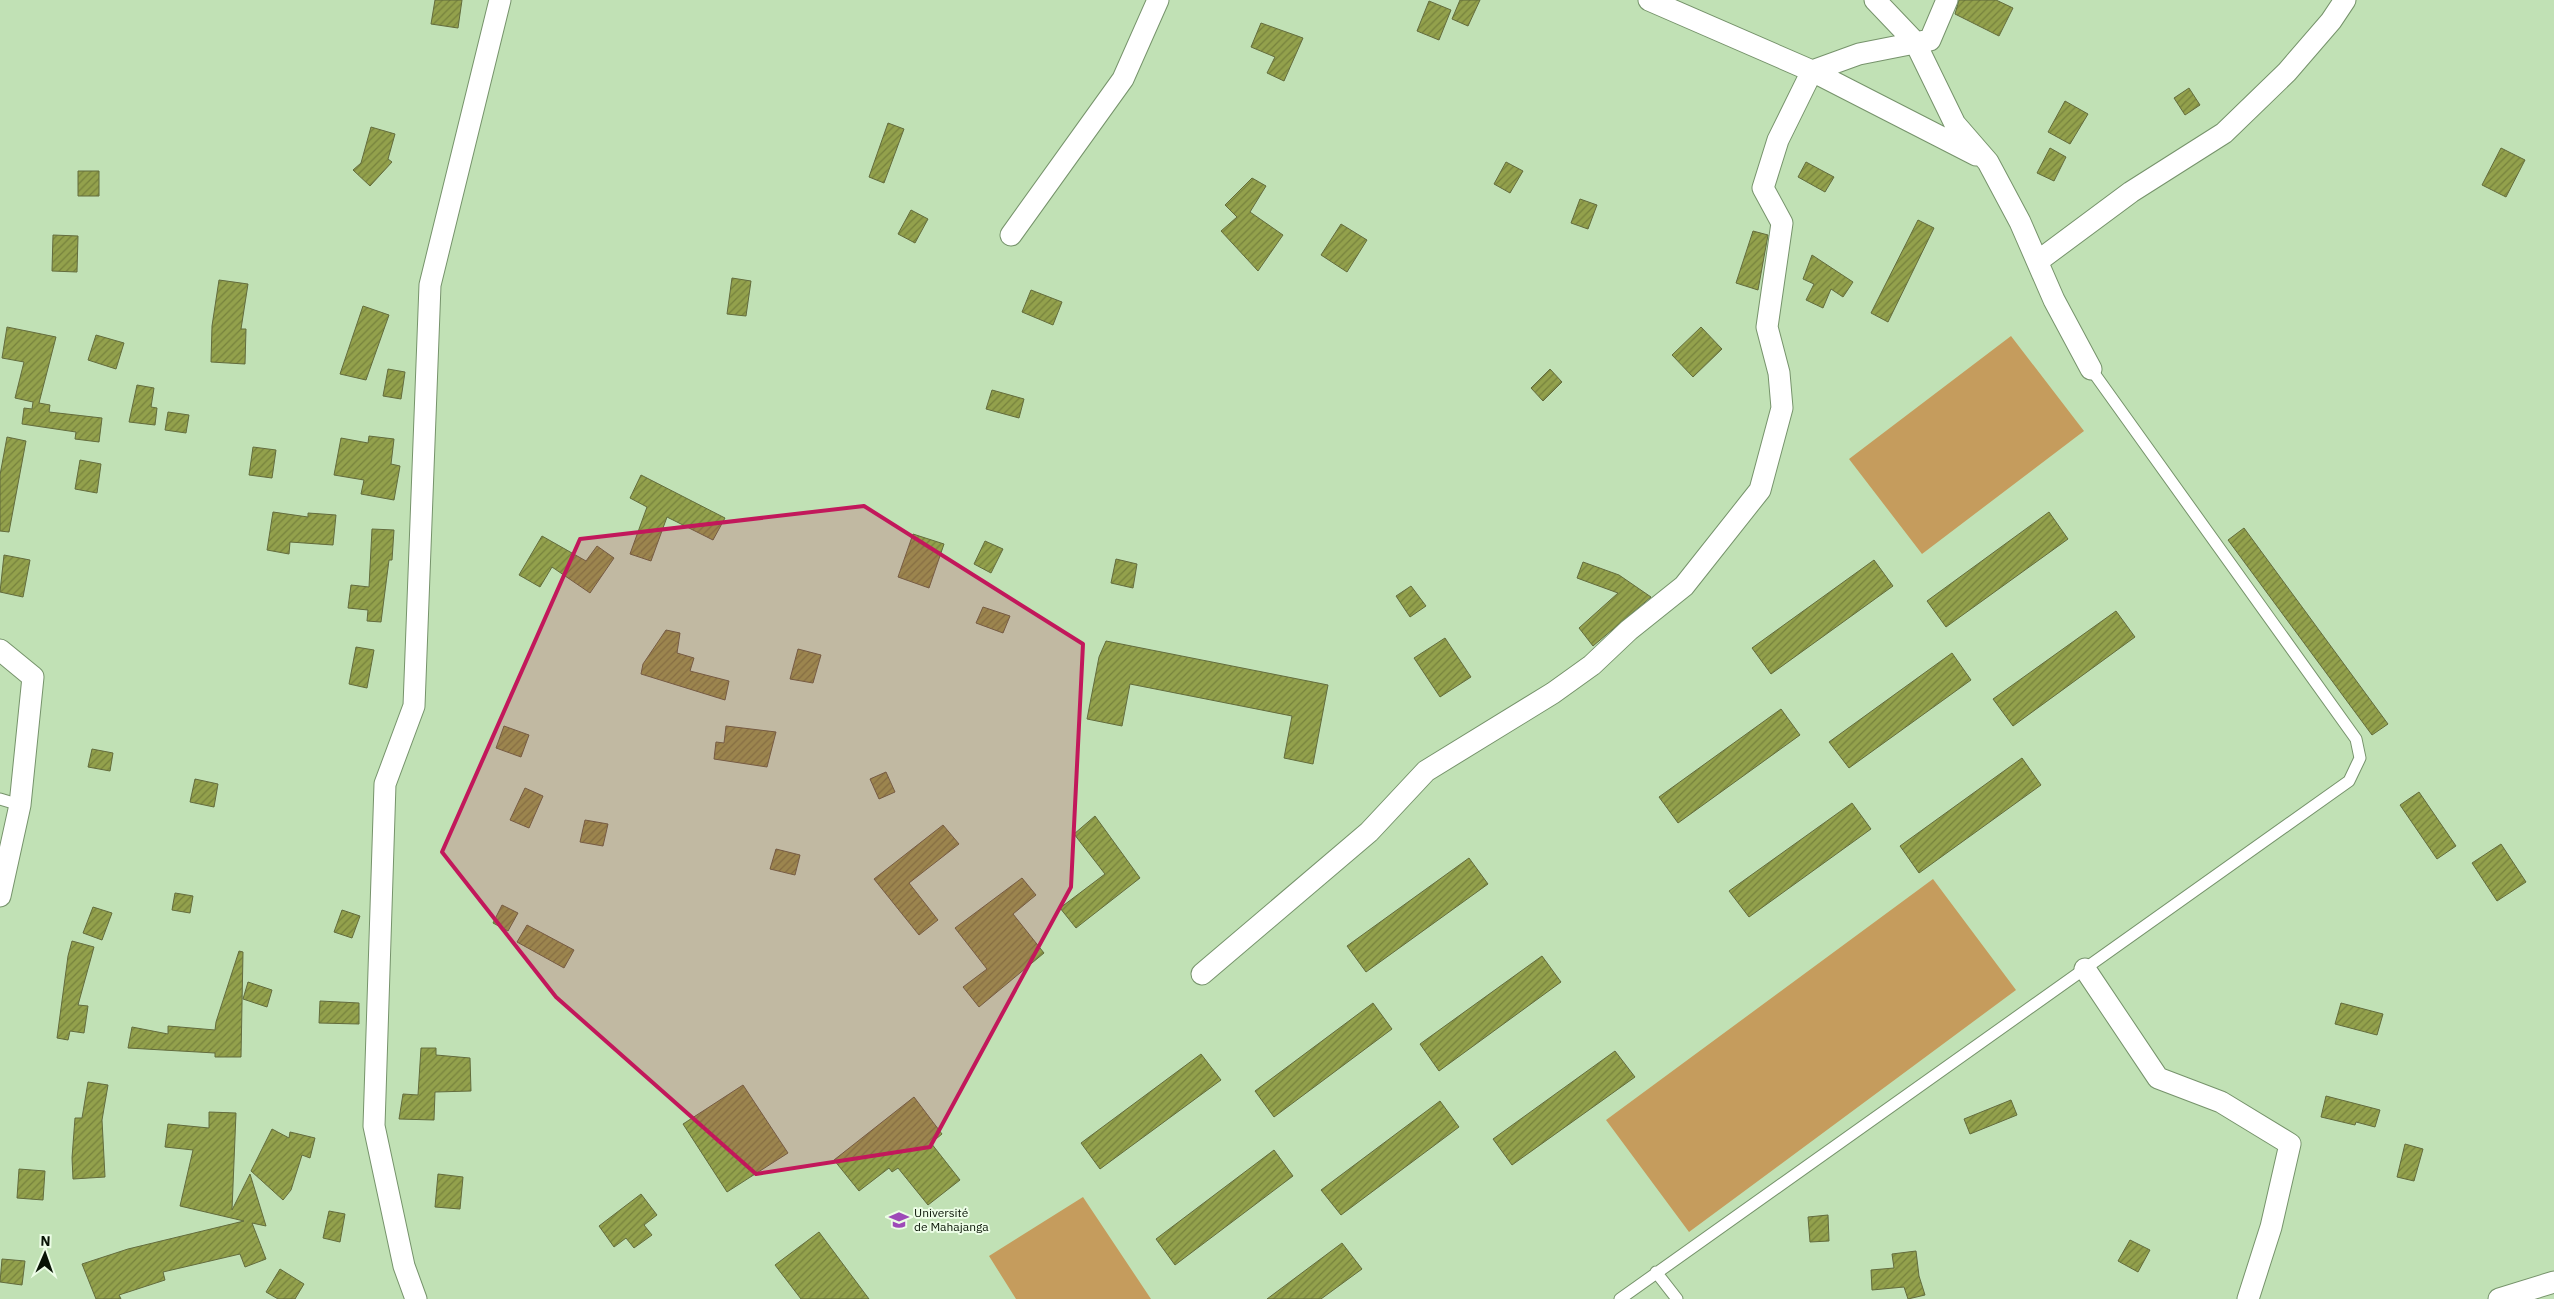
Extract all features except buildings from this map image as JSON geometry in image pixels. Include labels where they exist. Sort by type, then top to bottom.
[{"type":"street","points":[[416,1299],[404,1266],[374,1126],[385,784],[414,706],[430,286],[500,0]]},
{"type":"street","points":[[1011,235],[1123,79],[1158,0]]},
{"type":"street","points":[[1649,0],[1812,71],[1988,162]]},
{"type":"street","points":[[1875,0],[1915,42],[1955,124],[1988,162],[2020,222],[2054,300],[2090,369]]},
{"type":"street","points":[[1202,974],[1369,832],[1426,771],[1553,693],[1592,665],[1629,630],[1684,586],[1760,490],[1782,408],[1779,373],[1767,327],[1782,223],[1763,188],[1778,140],[1812,71],[1859,54],[1930,40],[1947,0]]},
{"type":"street","points":[[2038,261],[2131,192],[2224,133],[2287,72],[2331,21],[2345,0]]},
{"type":"street","points":[[0,650],[34,677],[10,802],[0,896]]},
{"type":"street","points":[[2085,968],[2158,1078],[2221,1102],[2290,1144],[2270,1227],[2248,1299]]},
{"type":"street","points":[[2499,1299],[2554,1282]]},
{"type":"lane","points":[[1620,1299],[2349,781],[2360,758],[2356,739],[2090,369]]},
{"type":"lane","points":[[1656,1272],[1677,1299]]},
{"type":"highlighted area","points":[[864,506],[1083,644],[1071,887],[930,1147],[756,1174],[556,997],[442,852],[580,539]]},
{"type":"shaded area","points":[[2011,336],[2084,431],[1922,554],[1849,459]]},
{"type":"shaded area","points":[[1933,879],[2016,990],[1689,1232],[1606,1120]]},
{"type":"shaded area","points":[[1083,1197],[1151,1299],[1016,1299],[989,1256]]},
{"type":"place","name":"Université de Mahajanga","points":[[899,1220]]}]
